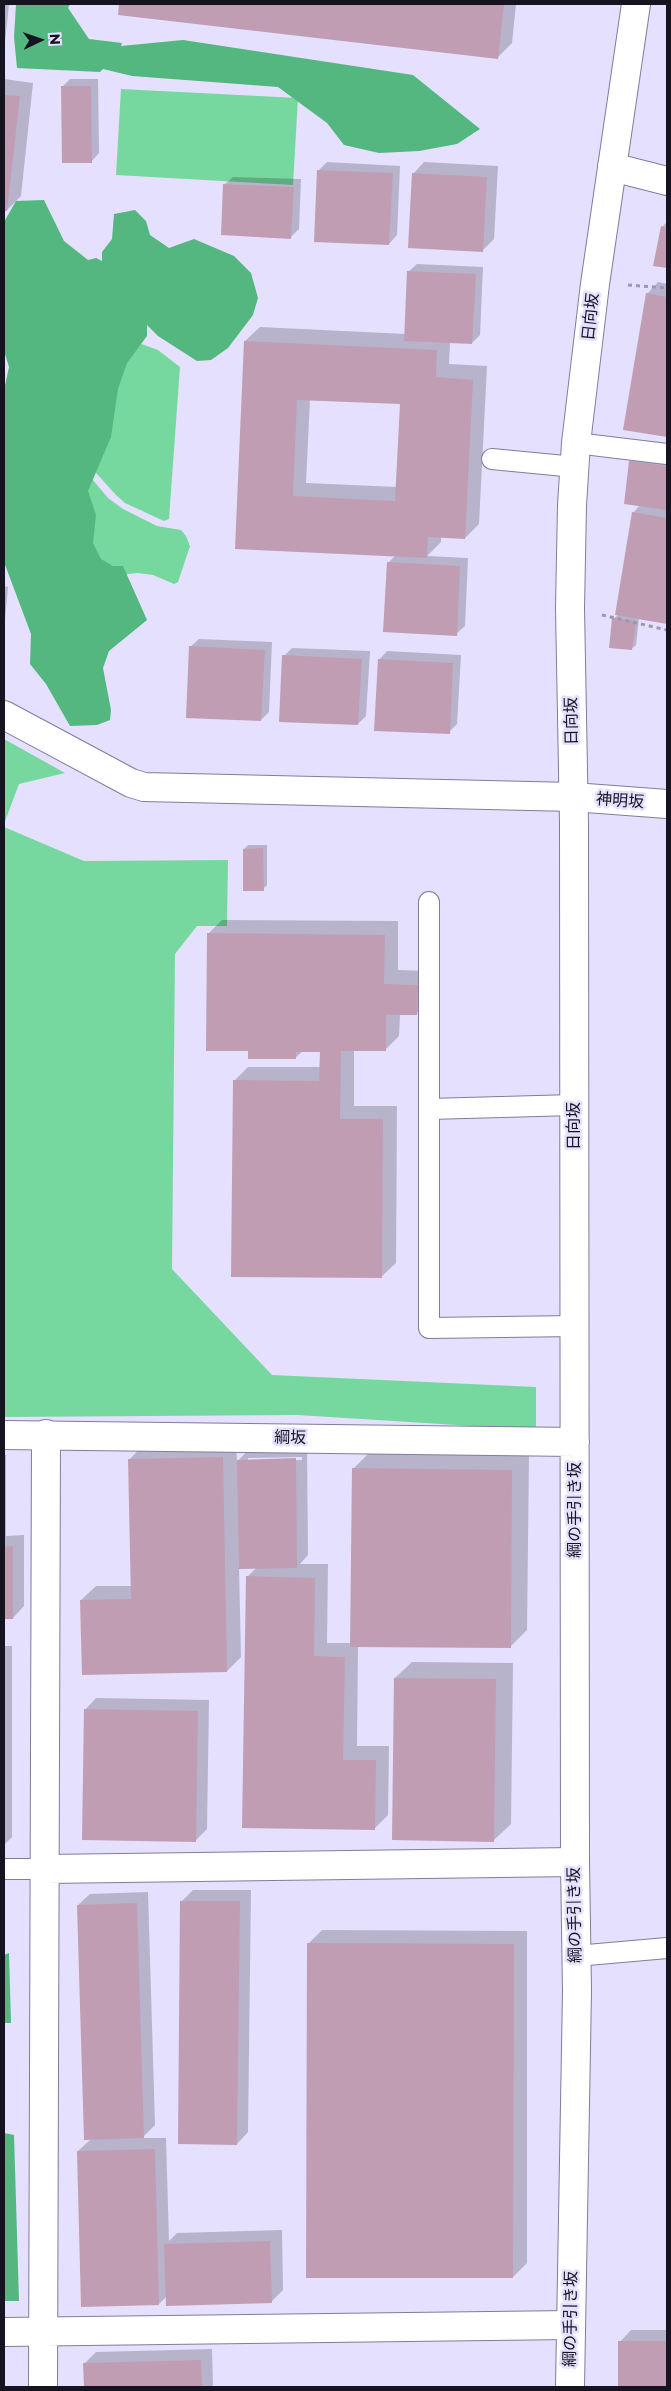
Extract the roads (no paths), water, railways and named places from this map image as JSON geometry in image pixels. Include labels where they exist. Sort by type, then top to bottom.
[{"type":"street","name":"日向坂","points":[[575,1442],[573,797],[570,608],[576,455],[594,284],[636,4]]},
{"type":"street","points":[[612,167],[667,182]]},
{"type":"street","name":"神明坂","points":[[4,715],[131,784],[144,787],[573,797],[667,804]]},
{"type":"street","name":"綱坂","points":[[4,1434],[575,1442]]},
{"type":"street","points":[[43,2387],[46,1434]]},
{"type":"street","name":"綱の手引き坂","points":[[570,2387],[576,1956],[575,1442]]},
{"type":"street","points":[[46,1868],[575,1862]]},
{"type":"street","points":[[4,2332],[571,2325]]},
{"type":"lane","points":[[492,458],[667,454]]},
{"type":"lane","points":[[429,902],[429,1328],[575,1326]]},
{"type":"lane","points":[[429,1109],[574,1105]]},
{"type":"lane","points":[[4,1869],[46,1868]]},
{"type":"lane","points":[[576,1956],[667,1948]]}]
